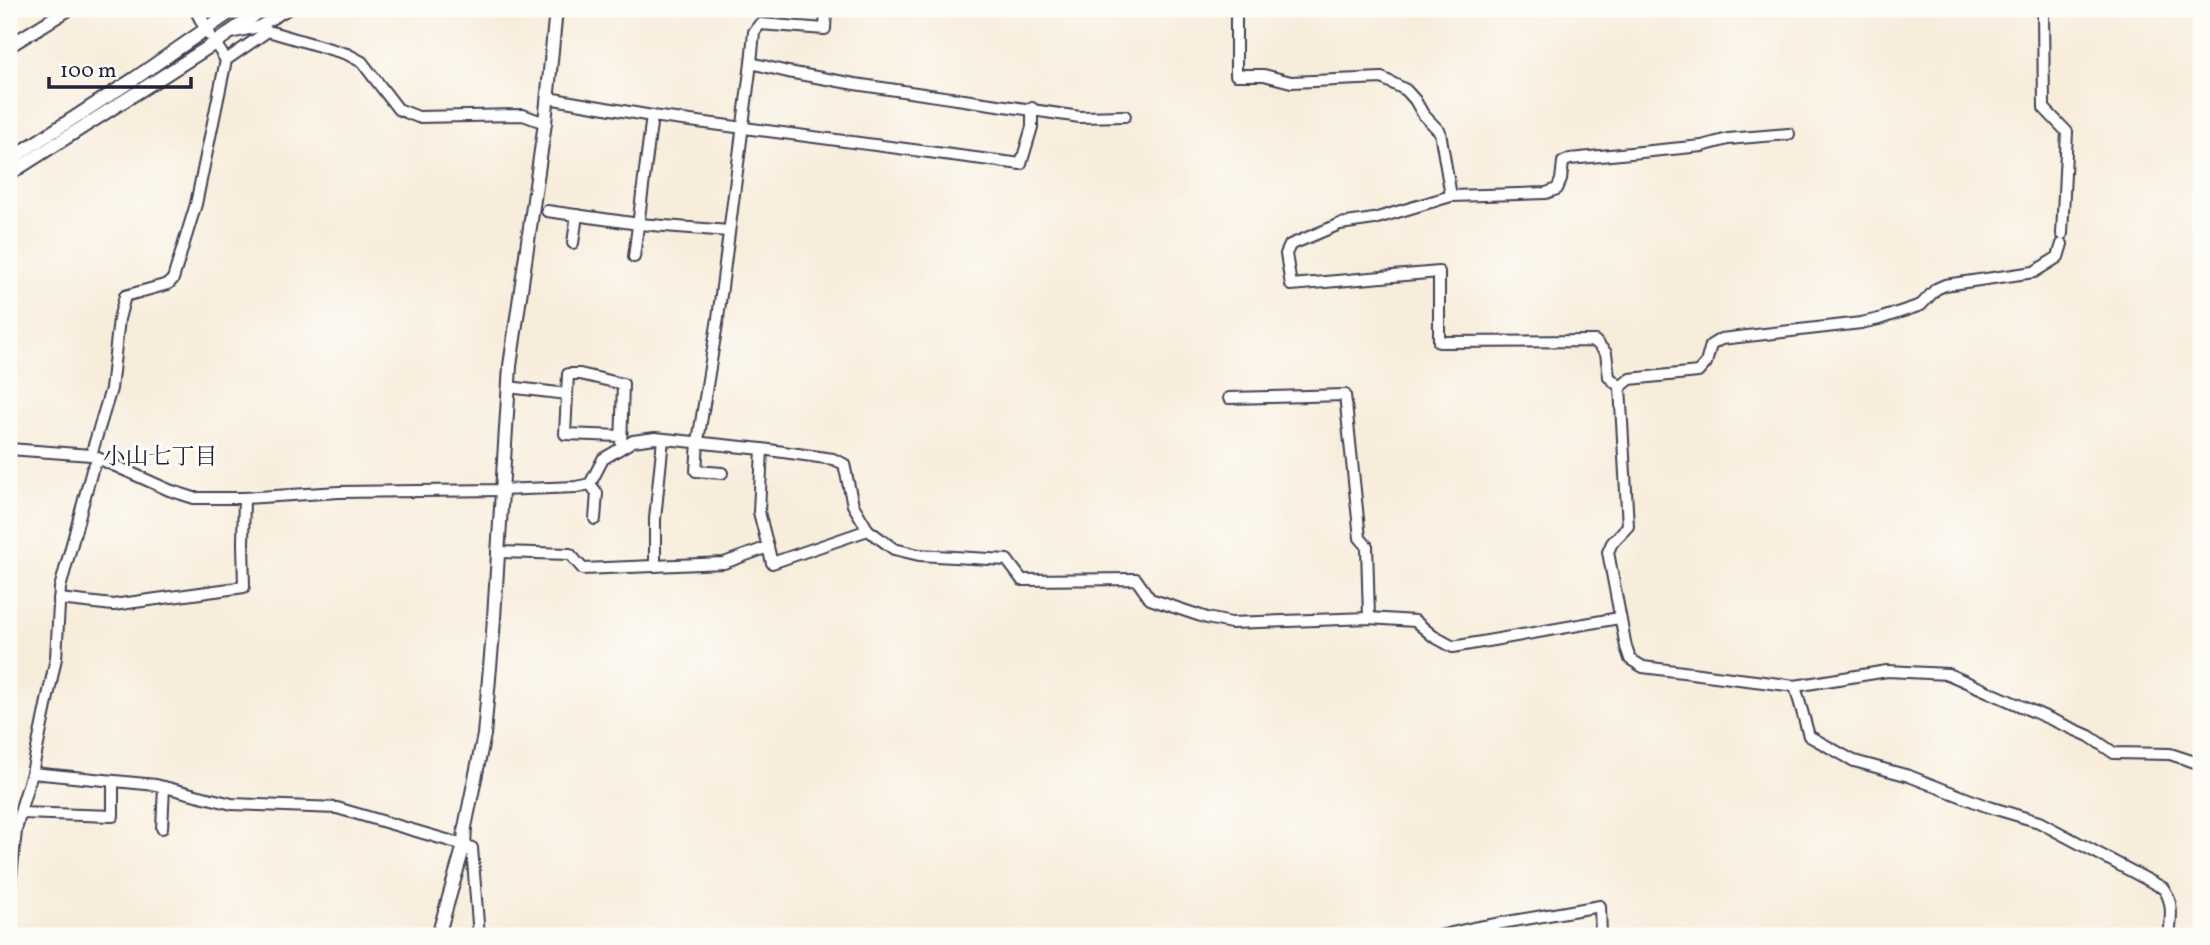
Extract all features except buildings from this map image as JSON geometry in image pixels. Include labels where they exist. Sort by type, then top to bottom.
[{"type":"street","points":[[9,46],[69,9]]},
{"type":"street","points":[[196,9],[226,60]]},
{"type":"street","points":[[9,160],[134,79],[234,9]]},
{"type":"street","points":[[9,174],[215,43],[263,9]]},
{"type":"street","points":[[229,33],[258,27],[288,9]]},
{"type":"street","points":[[438,936],[464,845],[484,735],[508,387],[545,123],[556,9]]},
{"type":"street","points":[[722,473],[696,471],[698,441],[718,318],[754,32],[760,24],[825,29],[826,9]]},
{"type":"street","points":[[1238,9],[1236,75],[1264,75],[1291,82],[1382,78],[1406,90],[1440,132],[1451,196]]},
{"type":"street","points":[[1620,387],[1630,379],[1698,372],[1706,363],[1711,345],[1721,339],[1861,323],[1921,305],[1936,289],[1945,285],[2034,272],[2058,257],[2062,239],[2067,132],[2044,108],[2041,9]]},
{"type":"street","points":[[9,895],[20,813],[32,773],[56,658],[60,588],[111,389],[119,318],[125,296],[168,284],[173,279],[196,204],[226,60],[268,31],[347,54],[362,62],[398,109],[418,117],[523,115],[545,123]]},
{"type":"street","points":[[751,63],[841,81],[1080,117],[1125,116]]},
{"type":"street","points":[[548,98],[652,116],[1021,164],[1032,127],[1032,108]]},
{"type":"street","points":[[634,257],[652,116]]},
{"type":"street","points":[[1788,134],[1728,139],[1702,146],[1570,159],[1563,162],[1557,188],[1546,193],[1451,196],[1374,219],[1340,224],[1290,245],[1286,254],[1292,285],[1439,272],[1439,342],[1595,341],[1606,354],[1609,377],[1620,387],[1628,526],[1612,543],[1608,552],[1619,618],[1630,659],[1643,667],[1795,686],[1887,671],[1948,674],[2089,736],[2114,753],[2170,754],[2201,764]]},
{"type":"street","points":[[547,211],[639,224],[729,231]]},
{"type":"street","points":[[573,243],[577,215]]},
{"type":"street","points":[[590,484],[603,459],[621,442],[623,384],[580,374],[568,374],[565,434],[621,442],[663,439],[698,441],[834,459],[844,464],[853,505],[868,530],[894,549],[919,555],[1007,560],[1022,580],[1136,579],[1150,599],[1231,623],[1369,618],[1415,621],[1433,636],[1454,647],[1619,618]]},
{"type":"street","points":[[508,387],[567,394]]},
{"type":"street","points":[[1229,398],[1345,395],[1360,538],[1367,546],[1369,618]]},
{"type":"street","points":[[655,566],[655,519],[663,439]]},
{"type":"street","points":[[9,449],[94,457],[194,498],[339,492],[500,491],[590,484]]},
{"type":"street","points":[[762,449],[759,512],[772,563],[868,530]]},
{"type":"street","points":[[590,484],[597,493],[595,519]]},
{"type":"street","points":[[59,600],[113,605],[244,587],[244,498]]},
{"type":"street","points":[[497,552],[570,554],[583,569],[724,564],[768,547]]},
{"type":"street","points":[[1795,686],[1809,736],[1854,761],[1909,776],[1986,806],[2039,822],[2163,888],[2169,896],[2171,911],[2169,936]]},
{"type":"street","points":[[32,773],[164,787],[232,804],[337,808],[464,845],[472,848],[479,936]]},
{"type":"street","points":[[20,813],[113,816],[113,780]]},
{"type":"street","points":[[162,828],[164,787]]},
{"type":"street","points":[[1439,936],[1600,906],[1601,936]]},
{"type":"district","name":"小山七丁目","points":[[160,458]]}]
